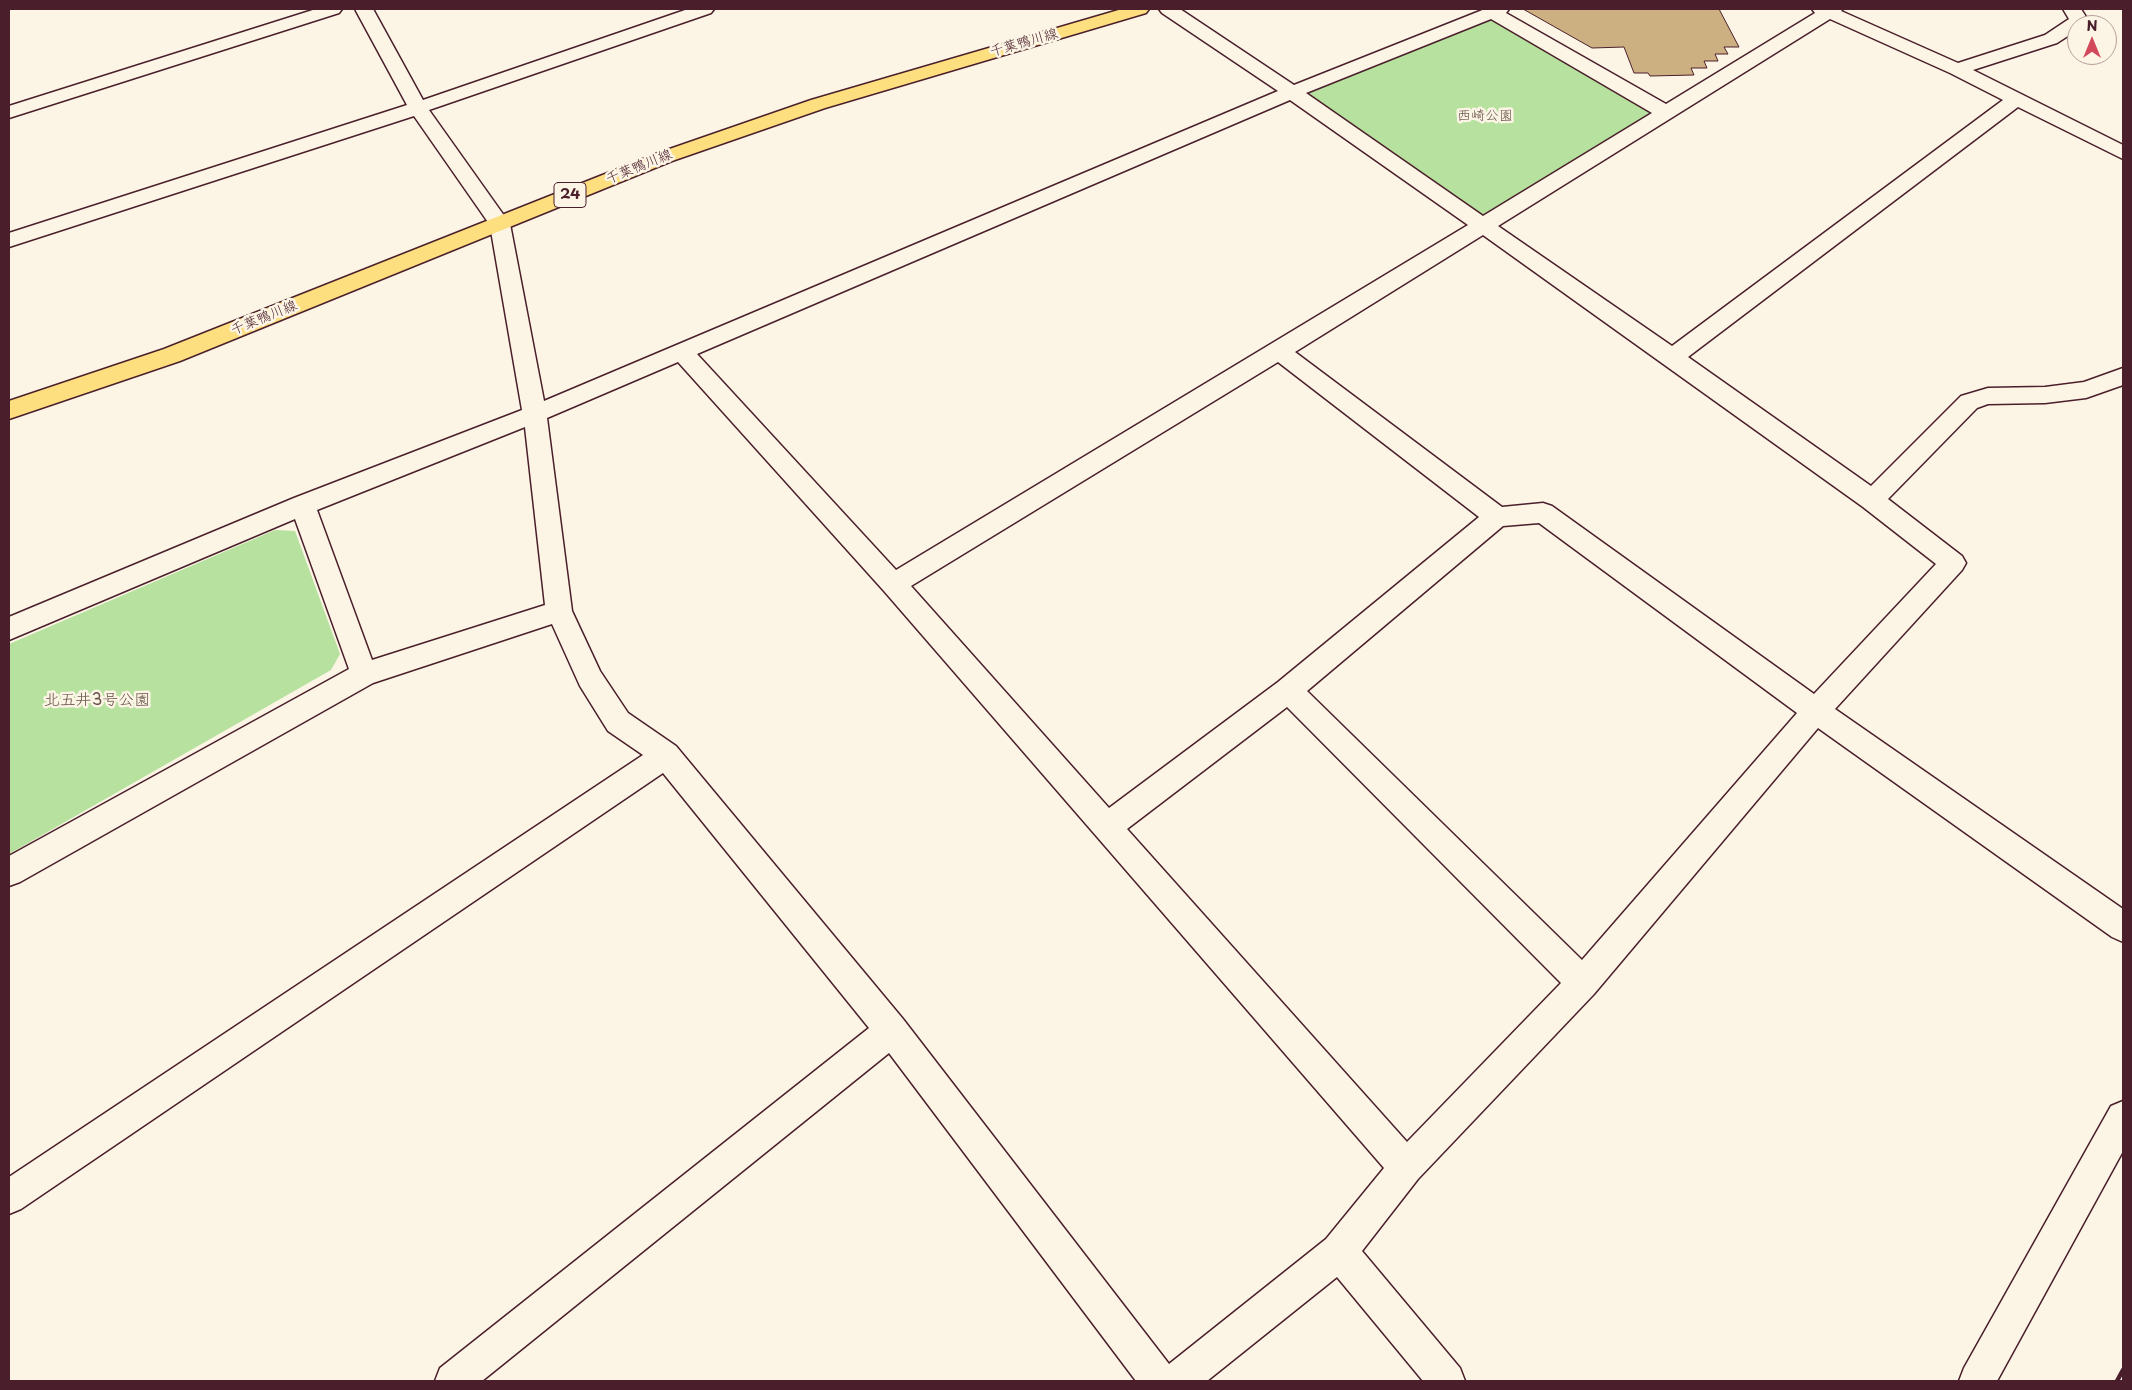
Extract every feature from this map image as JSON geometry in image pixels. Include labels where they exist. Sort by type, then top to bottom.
[{"type":"main road","name":"千葉鴨川線","points":[[9,410],[172,355],[665,157],[818,104],[1140,9]]},
{"type":"street","points":[[9,112],[333,9]]},
{"type":"street","points":[[364,9],[418,108],[500,224],[535,414],[559,611],[590,678],[618,722],[666,755],[892,1030],[1160,1381]]},
{"type":"street","points":[[9,240],[418,108],[705,9]]},
{"type":"street","points":[[1168,9],[1292,92],[1672,357],[1872,500],[1953,563],[1816,711],[1583,984],[1406,1167],[1339,1252],[1178,1381]]},
{"type":"street","points":[[1957,69],[2051,39],[2079,20],[2072,9]]},
{"type":"street","points":[[893,584],[1279,351],[1828,10],[1957,69],[2123,153]]},
{"type":"street","points":[[9,629],[303,505],[535,414],[1292,92],[1496,11],[1665,112]]},
{"type":"street","points":[[1672,357],[2017,99]]},
{"type":"street","points":[[1279,351],[1497,518]]},
{"type":"street","points":[[683,352],[893,584],[1406,1167]]},
{"type":"street","points":[[1872,500],[1969,402],[1988,396],[2045,395],[2086,390],[2123,376]]},
{"type":"street","points":[[303,505],[364,674]]},
{"type":"street","points":[[1106,828],[1288,690],[1497,518],[1543,513],[1816,711],[2123,927]]},
{"type":"street","points":[[9,872],[364,674],[559,611]]},
{"type":"street","points":[[1288,690],[1583,984]]},
{"type":"street","points":[[9,1198],[666,755]]},
{"type":"street","points":[[453,1381],[892,1030]]},
{"type":"street","points":[[1977,1381],[2123,1118]]},
{"type":"street","points":[[1339,1252],[1447,1381]]},
{"type":"green space","name":"西崎公園","points":[[1492,12],[1665,112],[1482,226],[1292,92]]},
{"type":"green space","name":"北五井3号公園","points":[[275,530],[295,531],[340,654],[331,670],[9,854],[9,644]]},
{"type":"building","points":[[1523,9],[1719,9],[1739,47],[1724,47],[1728,54],[1715,54],[1718,61],[1704,61],[1707,68],[1691,68],[1694,75],[1650,76],[1648,73],[1634,73],[1624,47],[1592,48]]},
{"type":"railway","points":[[2117,1381],[2123,1370]]}]
